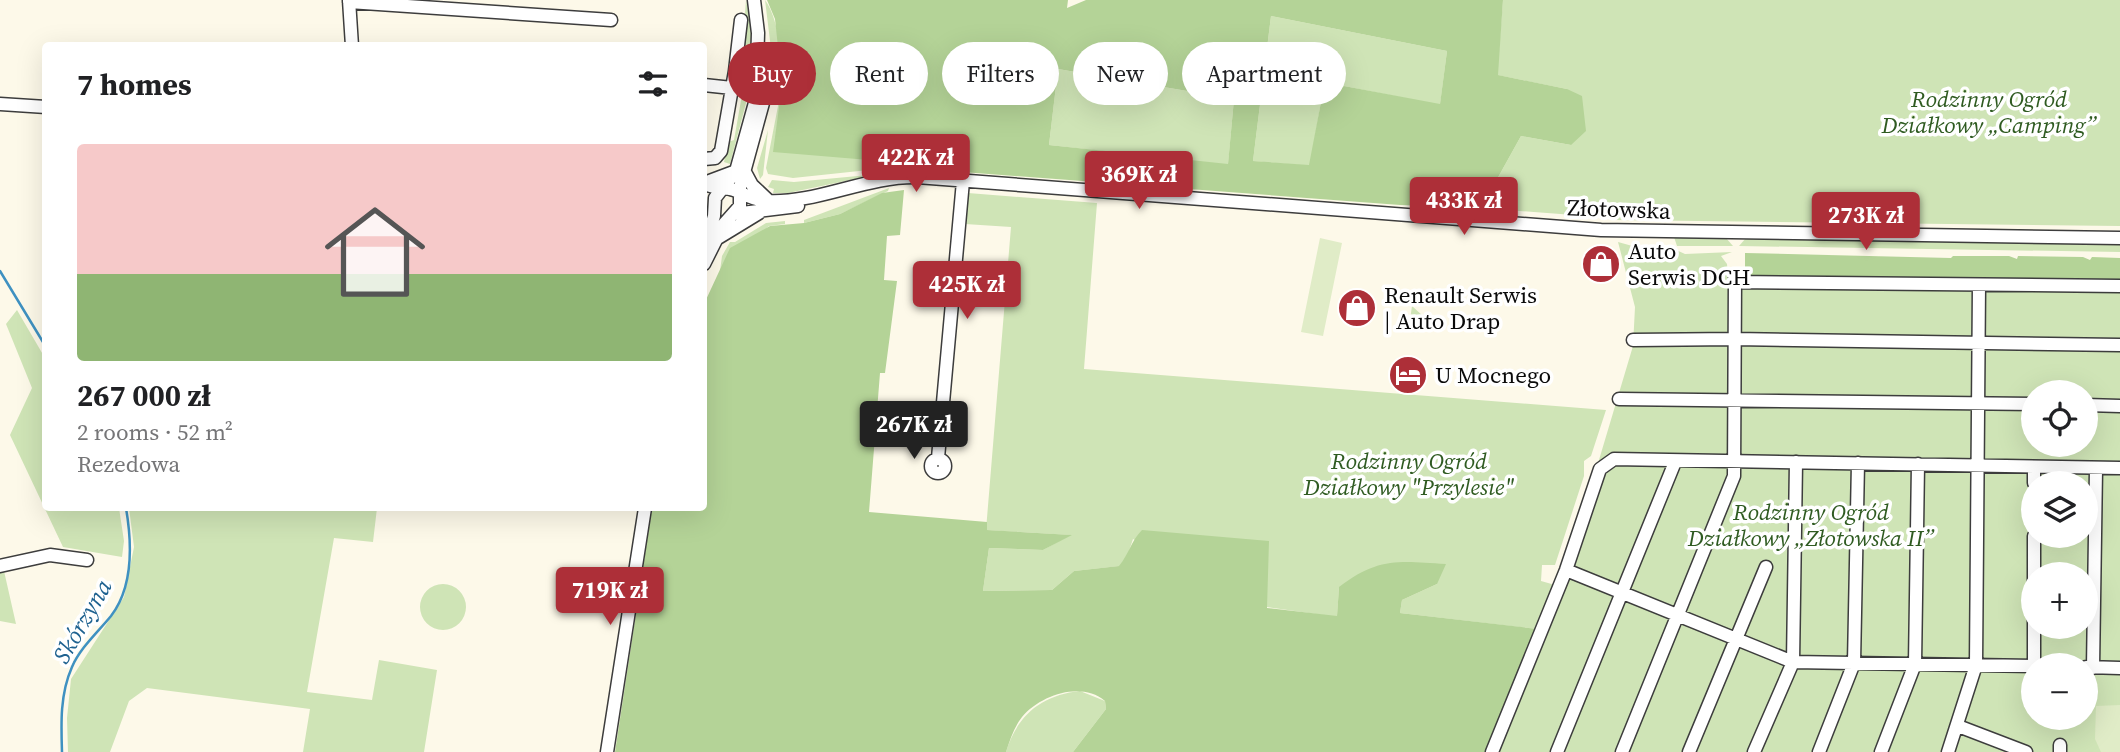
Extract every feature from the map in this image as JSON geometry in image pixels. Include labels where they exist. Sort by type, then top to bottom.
[{"type":"street","points":[[754,0],[759,42]]},
{"type":"street","points":[[352,42],[349,1],[611,20]]},
{"type":"street","points":[[738,42],[741,20]]},
{"type":"street","points":[[707,85],[728,88]]},
{"type":"street","points":[[0,104],[42,107]]},
{"type":"street","points":[[707,159],[715,158],[721,151],[729,105]]},
{"type":"street","points":[[709,240],[740,206],[740,172],[755,105]]},
{"type":"street","points":[[708,188],[740,172]]},
{"type":"street","points":[[708,188],[740,172]]},
{"type":"street","points":[[709,240],[768,205],[740,172]]},
{"type":"street","name":"Złotowska","points":[[708,188],[732,189],[738,194],[768,205],[788,209],[867,182],[905,177],[1586,229],[2120,239]]},
{"type":"street","points":[[938,458],[963,181]]},
{"type":"street","points":[[708,188],[715,198],[709,210],[709,240]]},
{"type":"street","name":"Złotowska","points":[[733,214],[768,205]]},
{"type":"street","points":[[709,210],[733,214]]},
{"type":"street","points":[[1622,752],[1734,476],[1735,280],[2120,286]]},
{"type":"street","points":[[1948,752],[1976,665],[1979,285]]},
{"type":"street","points":[[1633,340],[1735,338],[1979,345],[2120,345]]},
{"type":"street","points":[[1619,399],[2021,404]]},
{"type":"street","points":[[2098,405],[2120,406]]},
{"type":"street","points":[[1492,752],[1566,570],[1605,463],[1614,459],[2120,468]]},
{"type":"street","points":[[1557,752],[1675,461]]},
{"type":"street","points":[[1754,752],[1793,662],[1796,463]]},
{"type":"street","points":[[1819,752],[1854,663],[1858,463]]},
{"type":"street","points":[[1881,752],[1916,664],[1918,464]]},
{"type":"street","points":[[2090,653],[2096,469]]},
{"type":"street","points":[[607,752],[645,511]]},
{"type":"street","points":[[2033,653],[2034,548]]},
{"type":"street","points":[[0,566],[50,555],[88,559]]},
{"type":"street","points":[[1689,752],[1766,567]]},
{"type":"street","points":[[1566,570],[1793,662],[2021,667]]},
{"type":"street","points":[[2098,668],[2120,668]]},
{"type":"street","points":[[1958,726],[2019,751]]},
{"type":"green space","points":[[746,0],[753,42],[743,42]]},
{"type":"green space","points":[[765,0],[778,37],[779,42],[770,42]]},
{"type":"green space","points":[[767,0],[1068,0],[1067,8],[1086,0],[1503,0],[1498,75],[1567,89],[1582,96],[1586,131],[1571,145],[1521,136],[1481,208],[1400,205],[897,167],[869,160],[773,152],[779,105],[816,105],[816,42],[777,42],[775,19]]},
{"type":"green space","name":"Rodzinny Ogród Działkowy „Camping”","points":[[1503,0],[2120,0],[2120,226],[1616,220],[1616,203],[1601,202],[1600,217],[1481,208],[1521,136],[1571,145],[1567,89],[1497,75]]},
{"type":"green space","points":[[1271,16],[1447,51],[1440,105],[1346,86],[1346,42],[1268,42]]},
{"type":"green space","points":[[1059,69],[1073,72],[1073,105],[1168,105],[1168,88],[1182,90],[1182,105],[1233,105],[1228,165],[1049,145],[1054,105],[1059,105]]},
{"type":"green space","points":[[740,105],[745,105],[730,164],[724,162],[728,142],[734,140]]},
{"type":"green space","points":[[1260,105],[1320,105],[1310,166],[1253,161]]},
{"type":"green space","points":[[778,106],[869,160],[897,167],[793,178],[768,174],[766,168]]},
{"type":"green space","points":[[768,130],[763,175],[760,179],[757,168]]},
{"type":"green space","points":[[879,174],[788,193],[773,193],[774,189],[768,187],[772,180],[794,182]]},
{"type":"green space","points":[[889,188],[888,191],[840,214],[804,223],[804,220]]},
{"type":"green space","points":[[904,190],[900,235],[887,236],[884,280],[897,281],[885,373],[880,373],[869,512],[987,522],[987,530],[1072,535],[1043,550],[989,548],[983,591],[1052,590],[1074,571],[1119,566],[1142,530],[1269,541],[1267,608],[1337,616],[1339,587],[1366,570],[1402,562],[1446,564],[1437,584],[1402,600],[1400,613],[1538,629],[1488,752],[1073,752],[1106,709],[1105,701],[1095,695],[1073,691],[1050,697],[1030,709],[1017,725],[1006,752],[615,752],[652,511],[707,511],[707,298],[730,248],[770,226],[804,223],[840,214],[882,193]]},
{"type":"green space","name":"Rodzinny Ogród Działkowy „Złotowska II”","points":[[968,193],[1097,203],[1084,369],[1606,410],[1591,456],[1584,461],[1584,476],[1555,565],[1542,565],[1541,581],[1555,585],[1593,480],[1633,346],[1635,307],[1618,242],[1636,247],[1674,249],[1685,254],[1732,252],[1721,256],[1727,264],[1728,277],[2120,282],[2120,752],[1488,752],[1537,629],[1400,613],[1402,600],[1437,584],[1339,587],[1337,617],[1267,607],[1133,539],[1120,566],[1074,571],[1052,590],[983,591],[989,548],[1043,550],[1070,535],[986,530],[1011,227],[965,224]]},
{"type":"green space","points":[[785,221],[785,224],[769,226],[720,271],[722,256],[730,242],[735,242],[766,223]]},
{"type":"green space","points":[[1674,237],[1726,238],[1733,246],[1677,246]]},
{"type":"green space","points":[[1320,238],[1342,243],[1323,336],[1301,332]]},
{"type":"green space","points":[[1746,238],[2120,242],[2120,252],[1739,246]]},
{"type":"green space","points":[[1745,253],[1951,258],[2009,256],[2017,259],[2018,256],[2083,257],[2090,260],[2092,257],[2120,258],[2120,282],[1738,277],[1738,274],[1745,274]]},
{"type":"green space","points":[[1412,306],[1423,316],[1424,322],[1421,326],[1410,320]]},
{"type":"green space","points":[[17,310],[42,353],[42,503],[10,435],[32,388],[6,324]]},
{"type":"green space","points":[[46,511],[119,511],[124,541],[122,557],[63,547]]},
{"type":"green space","points":[[129,511],[377,511],[373,542],[334,538],[307,692],[372,700],[379,660],[437,670],[424,752],[303,752],[310,709],[147,688],[129,701],[110,752],[68,752],[67,718],[71,679],[124,597],[134,547]]},
{"type":"green space","points":[[4,571],[16,624],[0,621],[0,572]]},
{"type":"green space","points":[[443,584],[459,591],[466,607],[459,623],[443,630],[427,623],[420,607],[427,591]]},
{"type":"green space","points":[[1080,691],[1105,701],[1106,709],[1073,752],[1006,752],[1017,727],[1033,709],[1054,697]]},
{"type":"green space","points":[[2120,705],[2120,752],[2101,752],[2095,739],[2095,730],[2098,730],[2098,706]]},
{"type":"waterway","name":"Skórzyna","points":[[0,271],[42,340]]},
{"type":"waterway","name":"Skórzyna","points":[[62,752],[63,698],[68,677],[75,660],[111,616],[124,591],[130,550],[126,511]]},
{"type":"place","name":"Auto Serwis DCH","points":[[1601,264]]},
{"type":"place","name":"Renault Serwis | Auto Drap","points":[[1357,308]]},
{"type":"place","name":"U Mocnego","points":[[1408,375]]},
{"type":"park label","name":"Rodzinny Ogród Działkowy \"Przylesie\"","points":[[1409,474]]}]
